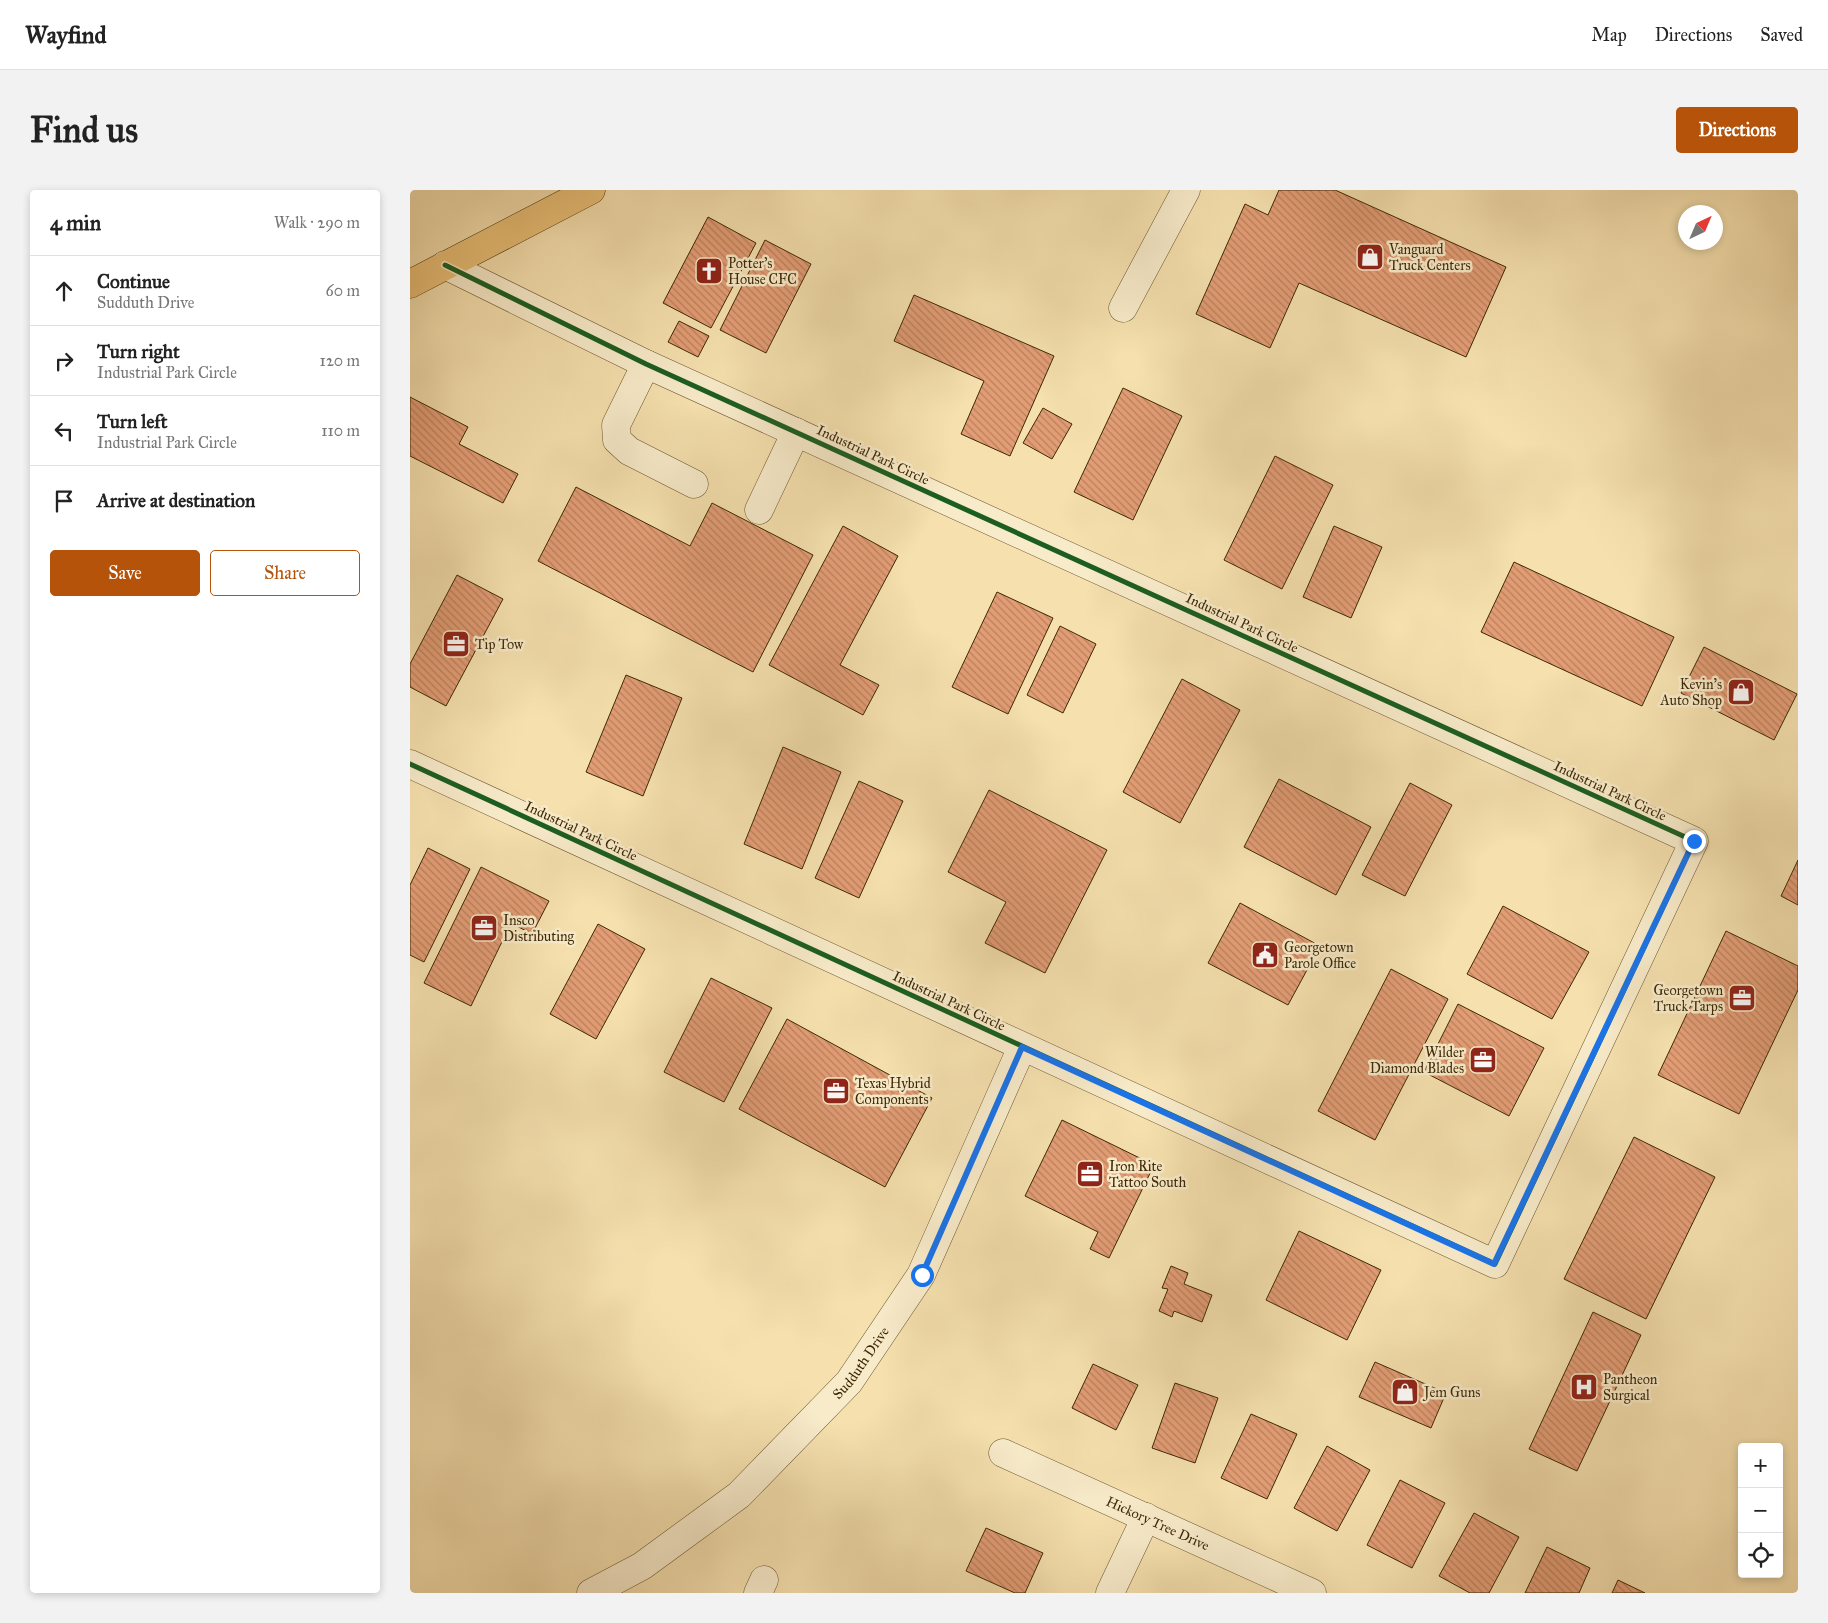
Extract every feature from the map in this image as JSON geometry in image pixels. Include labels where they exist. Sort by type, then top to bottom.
[{"type":"main road","points":[[410,284],[591,190]]},
{"type":"street","points":[[1123,308],[1186,190]]},
{"type":"street","name":"Industrial Park Circle","points":[[410,764],[1494,1264],[1694,841],[646,364],[445,265]]},
{"type":"street","points":[[646,364],[616,425],[617,440],[628,451],[694,484]]},
{"type":"street","points":[[759,510],[796,432]]},
{"type":"street","name":"Sudduth Drive","points":[[591,1593],[642,1566],[739,1495],[848,1382],[922,1275],[1022,1047]]},
{"type":"street","name":"Hickory Tree Drive","points":[[1003,1453],[1312,1593]]},
{"type":"street","points":[[1110,1593],[1146,1517]]},
{"type":"building","points":[[1279,190],[1335,190],[1506,267],[1466,357],[1299,283],[1270,348],[1196,314],[1245,204],[1268,215]]},
{"type":"building","points":[[708,217],[756,243],[711,328],[663,303]]},
{"type":"building","points":[[765,240],[811,264],[766,353],[720,330]]},
{"type":"building","points":[[914,295],[1054,356],[1010,456],[961,434],[984,381],[894,341]]},
{"type":"building","points":[[679,321],[709,336],[698,357],[668,342]]},
{"type":"building","points":[[1123,388],[1182,416],[1133,520],[1074,492]]},
{"type":"building","points":[[410,397],[468,427],[459,444],[518,474],[503,503],[410,456]]},
{"type":"building","points":[[1043,408],[1072,424],[1052,459],[1023,443]]},
{"type":"building","points":[[1275,456],[1333,485],[1282,589],[1224,560]]},
{"type":"building","points":[[576,487],[690,546],[712,503],[813,555],[753,672],[538,561]]},
{"type":"building","points":[[843,526],[898,556],[840,665],[879,685],[863,715],[769,665]]},
{"type":"building","points":[[1334,526],[1382,547],[1351,618],[1303,597]]},
{"type":"building","points":[[1514,562],[1674,637],[1642,706],[1481,632]]},
{"type":"building","points":[[457,575],[503,599],[446,706],[410,687],[410,664]]},
{"type":"building","points":[[997,592],[1053,618],[1008,714],[952,687]]},
{"type":"building","points":[[1060,626],[1096,644],[1063,713],[1027,695]]},
{"type":"building","points":[[1704,647],[1797,694],[1774,740],[1681,693]]},
{"type":"building","points":[[626,675],[682,698],[643,796],[586,772]]},
{"type":"building","points":[[1182,679],[1240,710],[1180,823],[1123,792]]},
{"type":"building","points":[[783,747],[841,772],[802,869],[744,844]]},
{"type":"building","points":[[1279,779],[1371,827],[1336,895],[1244,847]]},
{"type":"building","points":[[859,781],[903,801],[859,898],[815,878]]},
{"type":"building","points":[[1410,783],[1452,805],[1405,896],[1362,875]]},
{"type":"building","points":[[989,790],[1107,850],[1045,973],[985,943],[1006,902],[948,872]]},
{"type":"building","points":[[428,848],[470,869],[424,962],[410,955],[410,885]]},
{"type":"building","points":[[1798,860],[1798,905],[1781,896]]},
{"type":"building","points":[[481,867],[549,901],[532,934],[511,923],[471,1006],[424,983]]},
{"type":"building","points":[[1240,903],[1320,946],[1288,1005],[1208,963]]},
{"type":"building","points":[[1503,906],[1589,952],[1552,1019],[1467,974]]},
{"type":"building","points":[[598,924],[645,949],[596,1039],[550,1014]]},
{"type":"building","points":[[1726,931],[1798,966],[1798,990],[1739,1114],[1658,1075]]},
{"type":"building","points":[[1391,969],[1448,999],[1375,1140],[1318,1111]]},
{"type":"building","points":[[711,978],[772,1008],[724,1102],[664,1072]]},
{"type":"building","points":[[1458,1004],[1544,1048],[1509,1116],[1424,1072]]},
{"type":"building","points":[[787,1019],[932,1098],[885,1187],[739,1109]]},
{"type":"building","points":[[1062,1120],[1154,1165],[1109,1258],[1090,1249],[1098,1232],[1025,1196]]},
{"type":"building","points":[[1634,1137],[1715,1177],[1646,1319],[1564,1279]]},
{"type":"building","points":[[1299,1231],[1381,1270],[1347,1340],[1266,1300]]},
{"type":"building","points":[[1171,1266],[1188,1273],[1184,1284],[1212,1295],[1202,1322],[1174,1311],[1172,1317],[1159,1311],[1168,1289],[1162,1288]]},
{"type":"building","points":[[1593,1312],[1641,1335],[1577,1471],[1529,1449]]},
{"type":"building","points":[[1375,1362],[1446,1393],[1431,1428],[1359,1397]]},
{"type":"building","points":[[1093,1364],[1138,1385],[1116,1430],[1072,1408]]},
{"type":"building","points":[[1175,1383],[1218,1398],[1195,1463],[1152,1448]]},
{"type":"building","points":[[1251,1414],[1297,1434],[1267,1499],[1221,1478]]},
{"type":"building","points":[[1327,1446],[1370,1470],[1337,1531],[1294,1508]]},
{"type":"building","points":[[1400,1480],[1445,1503],[1412,1568],[1367,1545]]},
{"type":"building","points":[[1474,1513],[1519,1537],[1489,1593],[1470,1593],[1439,1576]]},
{"type":"building","points":[[986,1528],[1043,1553],[1025,1593],[1015,1593],[966,1571]]},
{"type":"building","points":[[1547,1547],[1590,1568],[1579,1593],[1525,1593]]},
{"type":"building","points":[[1618,1580],[1645,1593],[1612,1593]]},
{"type":"cycle path","points":[[410,764],[1495,1264],[1694,841],[646,364],[445,265]]},
{"type":"place","name":"Vanguard Truck Centers","points":[[1370,257]]},
{"type":"place","name":"Potter's House CFC","points":[[709,271]]},
{"type":"place","name":"Tip Tow","points":[[456,644]]},
{"type":"place","name":"Kevin's Auto Shop","points":[[1741,692]]},
{"type":"place","name":"Insco Distributing","points":[[484,928]]},
{"type":"place","name":"Georgetown Parole Office","points":[[1265,955]]},
{"type":"place","name":"Georgetown Truck Tarps","points":[[1742,998]]},
{"type":"place","name":"Wilder Diamond Blades","points":[[1483,1060]]},
{"type":"place","name":"Texas Hybrid Components","points":[[836,1091]]},
{"type":"place","name":"Iron Rite Tattoo South","points":[[1090,1174]]},
{"type":"place","name":"Pantheon Surgical","points":[[1584,1387]]},
{"type":"place","name":"Jem Guns","points":[[1405,1392]]},
{"type":"route","points":[[922,1275],[1022,1047],[1494,1264],[1694,841]]}]
